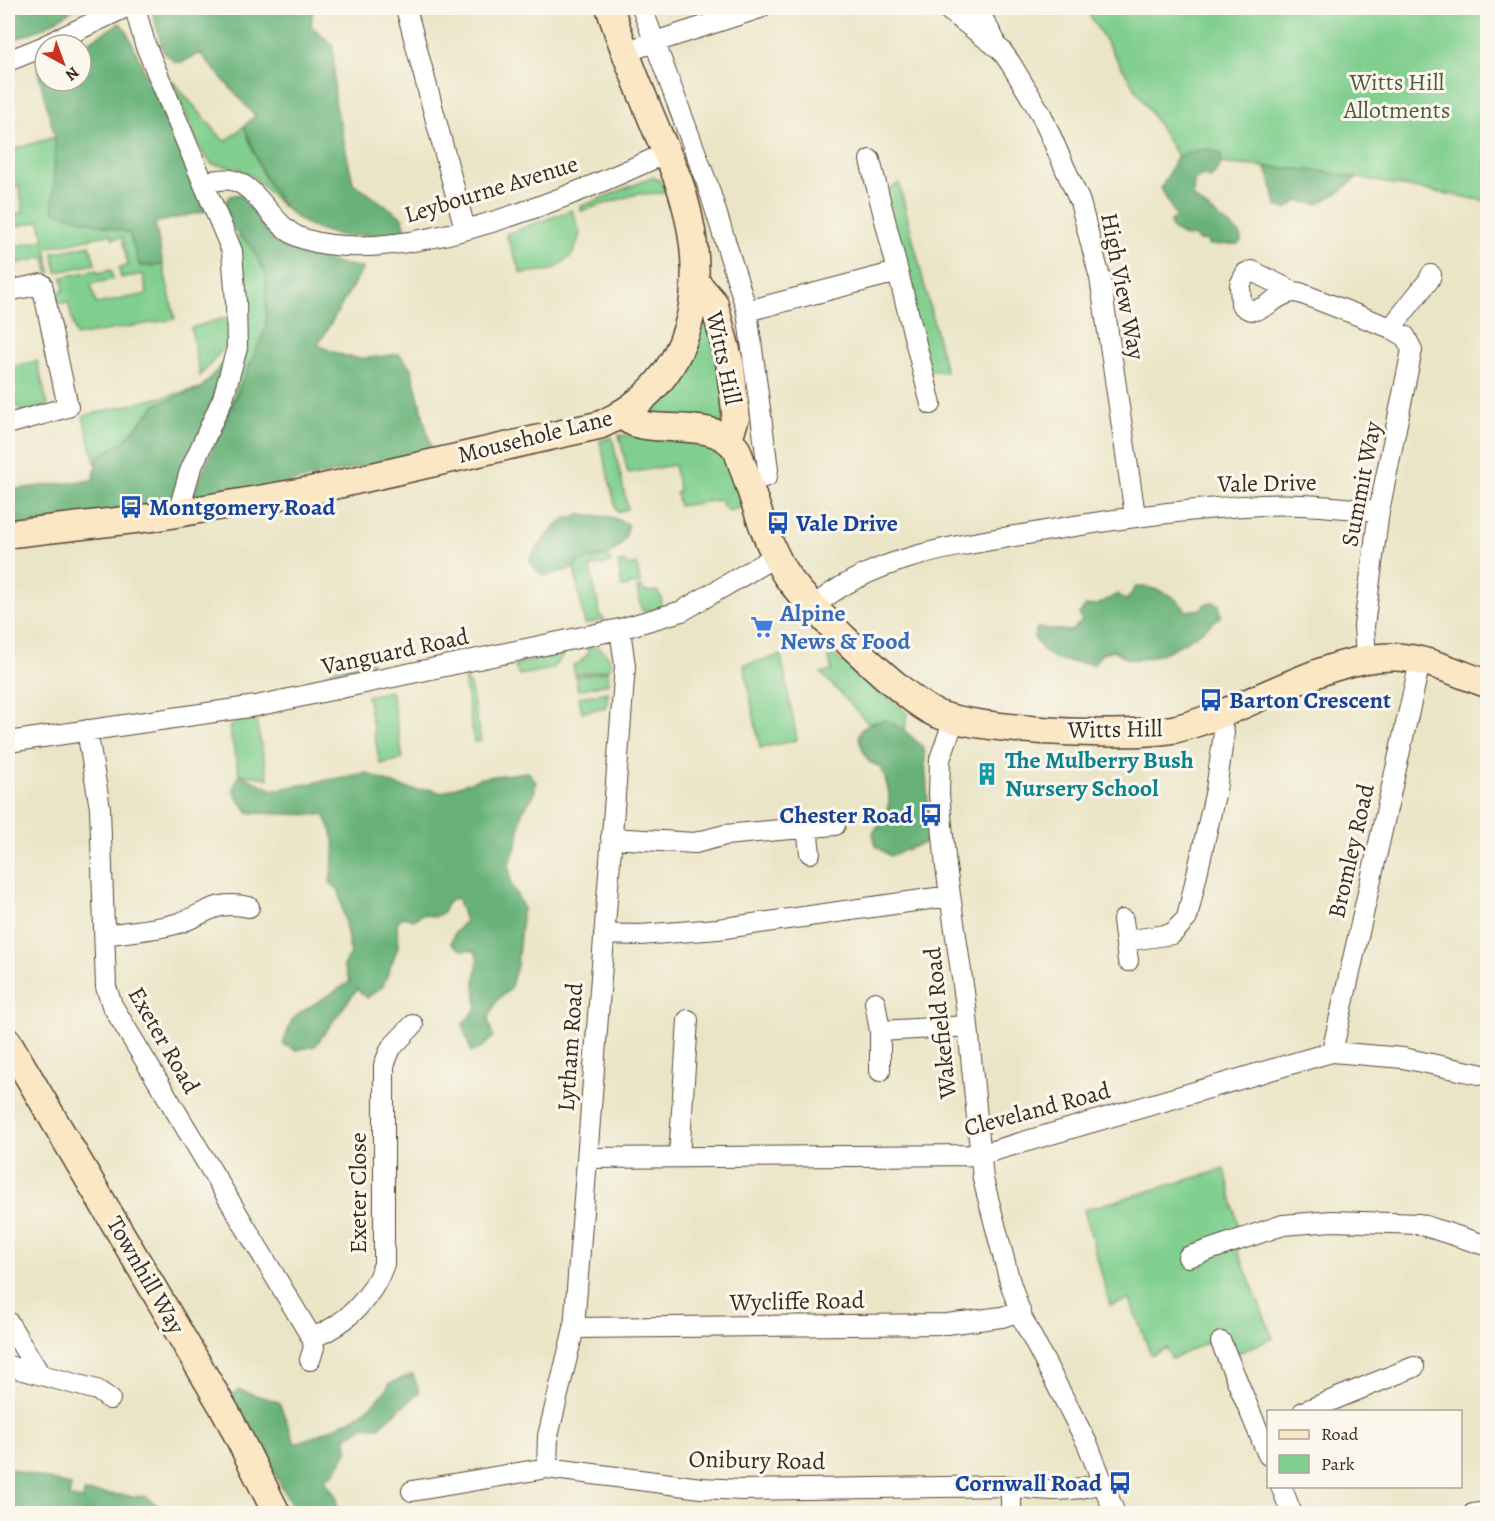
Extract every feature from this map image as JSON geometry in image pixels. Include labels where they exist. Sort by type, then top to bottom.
[{"type":"street","points":[[71,33],[124,8]]},
{"type":"street","points":[[135,8],[145,44],[232,251],[237,348],[223,398],[190,471],[178,513]]},
{"type":"street","points":[[406,8],[465,229]]},
{"type":"street","name":"Mousehole Lane","points":[[8,534],[178,513],[349,483],[593,426],[622,415],[647,394],[679,354],[689,322],[695,281],[690,225],[683,194],[624,52],[610,8]]},
{"type":"street","points":[[642,8],[708,186],[747,311],[768,470],[767,476],[748,482]]},
{"type":"street","points":[[624,52],[760,8]]},
{"type":"street","name":"High View Way","points":[[946,8],[1001,50]]},
{"type":"street","name":"High View Way","points":[[977,8],[1041,114],[1071,178],[1088,227],[1100,278],[1135,515]]},
{"type":"street","points":[[8,61],[33,50]]},
{"type":"street","name":"Leybourne Avenue","points":[[204,183],[232,180],[247,187],[286,230],[302,239],[344,248],[420,241],[465,229],[572,193],[666,153]]},
{"type":"street","points":[[870,160],[931,404]]},
{"type":"street","points":[[747,311],[897,272]]},
{"type":"street","points":[[1391,328],[1430,280],[1431,275]]},
{"type":"street","name":"Witts Hill","points":[[695,281],[714,303],[730,364],[736,416],[728,440]]},
{"type":"street","points":[[8,291],[42,284],[68,407],[8,424]]},
{"type":"street","name":"Summit Way","points":[[1292,291],[1391,328],[1405,336],[1412,350],[1379,511],[1364,626],[1366,659]]},
{"type":"street","name":"Witts Hill","points":[[622,415],[632,422],[708,432],[728,440],[737,450],[776,556],[788,578],[813,607],[915,701],[933,712],[954,720],[994,726],[1059,730],[1148,732],[1176,729],[1339,667],[1366,659],[1398,657],[1488,684]]},
{"type":"street","name":"Vale Drive","points":[[813,607],[852,580],[906,559],[987,540],[1135,515],[1261,505],[1302,505],[1379,511]]},
{"type":"street","name":"Vanguard Road","points":[[8,742],[266,704],[620,628],[682,611],[776,556]]},
{"type":"street","name":"Lytham Road","points":[[547,1468],[548,1436],[574,1328],[625,666],[620,628]]},
{"type":"street","name":"Bromley Road","points":[[1332,1052],[1420,662]]},
{"type":"street","points":[[1126,941],[1172,934],[1187,918],[1216,790],[1224,733],[1218,714]]},
{"type":"street","name":"Wakefield Road","points":[[954,720],[940,759],[938,780],[950,896],[968,1026],[979,1155],[1002,1256],[1020,1311],[1037,1350],[1088,1445],[1115,1514]]},
{"type":"street","name":"Exeter Road","points":[[87,730],[100,808],[106,987],[112,1005],[312,1338]]},
{"type":"street","points":[[611,838],[695,843],[725,835],[835,825]]},
{"type":"street","points":[[807,828],[810,852]]},
{"type":"street","points":[[604,934],[640,935],[718,930],[950,896]]},
{"type":"street","points":[[105,935],[178,923],[214,906],[229,903],[249,908]]},
{"type":"street","points":[[1123,920],[1128,962]]},
{"type":"street","points":[[875,1002],[880,1031],[880,1071]]},
{"type":"street","points":[[678,1157],[688,1020]]},
{"type":"street","name":"Exeter Close","points":[[312,1338],[335,1329],[353,1313],[370,1292],[384,1264],[384,1065],[391,1048],[413,1025]]},
{"type":"street","points":[[880,1031],[968,1026]]},
{"type":"street","name":"Townhill Way","points":[[8,1042],[227,1414],[277,1514]]},
{"type":"street","name":"Cleveland Road","points":[[588,1158],[979,1155],[1332,1052],[1403,1058],[1488,1076]]},
{"type":"street","points":[[1188,1257],[1283,1225],[1332,1221],[1419,1224],[1488,1246]]},
{"type":"street","name":"Wycliffe Road","points":[[574,1328],[946,1324],[1002,1317],[1020,1311]]},
{"type":"street","points":[[8,1323],[39,1373]]},
{"type":"street","points":[[310,1360],[314,1347],[312,1338]]},
{"type":"street","points":[[1221,1342],[1263,1427],[1267,1446]]},
{"type":"street","points":[[8,1366],[97,1390],[110,1399]]},
{"type":"street","points":[[1308,1410],[1414,1367]]},
{"type":"street","name":"Onibury Road","points":[[412,1491],[547,1468],[701,1488],[1011,1486],[1032,1489],[1077,1489],[1104,1482]]},
{"type":"street","points":[[1011,1486],[1011,1514]]},
{"type":"street","points":[[1282,1488],[1292,1514]]},
{"type":"street","points":[[1473,1514],[1488,1512]]},
{"type":"green space","points":[[8,8],[76,8],[43,28],[8,42]]},
{"type":"green space","points":[[152,8],[313,8],[311,26],[333,45],[335,101],[353,183],[402,217],[407,232],[342,236],[307,225],[293,215],[272,190],[244,126],[255,116],[200,53],[183,62],[175,62],[163,51]]},
{"type":"green space","name":"Witts Hill Allotments","points":[[1085,8],[1487,8],[1487,201],[1319,171],[1180,160]]},
{"type":"green space","points":[[120,23],[127,32],[206,211],[155,223],[163,265],[140,266],[129,233],[53,211],[55,137],[44,93],[93,93],[93,39]]},
{"type":"green space","points":[[170,78],[225,142],[244,126],[263,175],[283,207],[255,178],[239,168],[212,164],[203,153]]},
{"type":"green space","points":[[55,137],[53,211],[129,233],[140,266],[163,265],[175,319],[76,336],[68,302],[54,304],[55,297],[64,289],[62,277],[97,270],[98,273],[111,270],[113,279],[91,284],[96,304],[147,294],[143,274],[121,278],[119,268],[128,266],[122,237],[113,239],[111,234],[46,248],[51,272],[48,273],[45,257],[8,265],[8,248],[44,240],[40,221],[17,226],[15,214],[24,212],[19,186],[12,186],[8,183],[8,151]]},
{"type":"green space","points":[[1208,149],[1222,154],[1220,165],[1210,178],[1203,175],[1194,181],[1193,197],[1240,234],[1241,241],[1238,244],[1208,245],[1207,240],[1199,241],[1194,236],[1185,237],[1171,228],[1170,221],[1176,217],[1161,188],[1179,156]]},
{"type":"green space","points":[[1265,167],[1319,171],[1356,178],[1341,191],[1318,204],[1298,201],[1286,209],[1276,206],[1272,184]]},
{"type":"green space","points":[[653,177],[660,181],[667,193],[637,194],[581,211],[580,207]]},
{"type":"green space","points":[[899,183],[946,372],[923,370],[879,197]]},
{"type":"green space","points":[[239,194],[264,228],[286,245],[323,260],[363,268],[318,345],[329,351],[357,358],[376,358],[399,354],[411,368],[432,451],[188,505],[266,328],[266,274],[249,244],[232,228],[224,204],[230,196]]},
{"type":"green space","points":[[572,210],[580,234],[573,254],[553,270],[521,273],[506,234]]},
{"type":"green space","points":[[238,233],[249,243],[266,274],[266,328],[215,444],[233,398],[246,348]]},
{"type":"green space","points":[[90,245],[95,264],[57,272],[53,253]]},
{"type":"green space","points":[[704,310],[728,408],[721,423],[646,414],[646,407]]},
{"type":"green space","points":[[228,317],[227,344],[200,376],[191,328]]},
{"type":"green space","points":[[229,357],[174,508],[8,527],[8,490],[93,480],[99,456],[123,442],[156,405],[201,388]]},
{"type":"green space","points":[[37,361],[48,406],[21,412],[8,392],[8,368]]},
{"type":"green space","points":[[201,388],[156,405],[123,442],[99,456],[96,466],[83,416]]},
{"type":"green space","points":[[619,435],[673,440],[714,449],[721,454],[728,466],[742,507],[728,511],[719,500],[679,506],[676,493],[679,491],[674,465],[628,473]]},
{"type":"green space","points":[[612,437],[628,509],[617,512],[600,441]]},
{"type":"green space","points":[[583,514],[611,517],[628,524],[623,542],[618,548],[603,556],[577,562],[574,568],[545,576],[536,570],[529,559],[555,526],[567,518]]},
{"type":"green space","points":[[609,555],[611,563],[590,567],[600,615],[605,620],[585,624],[574,568],[577,562]]},
{"type":"green space","points":[[625,562],[629,566],[637,564],[640,583],[622,587],[618,563]]},
{"type":"green space","points":[[641,586],[644,592],[657,591],[662,599],[660,608],[642,611],[637,588]]},
{"type":"green space","points":[[1136,587],[1151,588],[1165,593],[1177,600],[1186,611],[1201,609],[1205,604],[1214,602],[1219,605],[1221,616],[1178,646],[1141,659],[1123,657],[1113,650],[1101,654],[1094,664],[1060,660],[1046,653],[1034,637],[1037,628],[1071,631],[1082,621],[1079,614],[1086,606],[1097,605],[1118,594],[1126,601]]},
{"type":"green space","points":[[595,647],[607,655],[610,669],[575,675],[573,665],[578,664],[588,654],[587,648]]},
{"type":"green space","points":[[827,650],[843,663],[849,663],[907,713],[905,731],[885,720],[868,723],[821,673],[832,671]]},
{"type":"green space","points":[[565,653],[552,669],[519,675],[514,665]]},
{"type":"green space","points":[[781,655],[797,740],[760,748],[744,665]]},
{"type":"green space","points":[[371,660],[374,673],[333,682],[330,670]]},
{"type":"green space","points":[[608,671],[609,683],[578,690],[575,677]]},
{"type":"green space","points":[[464,678],[470,685],[481,741],[474,742]]},
{"type":"green space","points":[[391,691],[403,759],[380,764],[367,696]]},
{"type":"green space","points":[[608,692],[606,707],[582,712],[579,697]]},
{"type":"green space","points":[[255,716],[268,778],[239,774],[229,727],[244,718]]},
{"type":"green space","points":[[885,720],[905,731],[924,748],[930,830],[927,842],[890,856],[876,846],[873,833],[884,816],[889,802],[888,787],[881,767],[869,762],[859,739],[862,729],[867,725]]},
{"type":"green space","points":[[528,772],[536,782],[534,795],[522,812],[517,844],[509,863],[511,884],[523,907],[517,966],[510,989],[497,1000],[488,1020],[493,1037],[480,1049],[471,1052],[463,1024],[477,1008],[475,982],[478,960],[475,951],[461,950],[451,943],[454,934],[465,921],[457,897],[448,902],[443,912],[435,917],[423,914],[413,920],[403,917],[397,922],[398,947],[383,986],[367,998],[357,989],[315,1046],[296,1050],[283,1044],[292,1020],[350,982],[343,965],[351,955],[339,890],[330,883],[334,856],[333,834],[324,815],[250,813],[233,790],[239,774],[273,790],[366,773],[398,786],[414,790],[433,789],[440,793],[481,778]]},
{"type":"green space","points":[[1225,1169],[1240,1234],[1237,1249],[1273,1338],[1238,1353],[1226,1338],[1220,1336],[1172,1359],[1166,1348],[1151,1355],[1130,1300],[1110,1305],[1084,1210]]},
{"type":"green space","points":[[413,1374],[419,1392],[379,1427],[365,1426],[346,1437],[348,1450],[336,1471],[325,1480],[337,1498],[337,1513],[296,1513],[241,1412],[231,1405],[232,1395],[239,1390],[279,1402],[295,1444],[348,1421],[382,1395],[390,1383]]},
{"type":"green space","points":[[8,1468],[71,1486],[69,1497],[83,1500],[84,1492],[146,1497],[167,1513],[8,1513]]},
{"type":"place","name":"Montgomery Road","points":[[131,507]]},
{"type":"place","name":"Vale Drive","points":[[778,523]]},
{"type":"place","name":"Alpine News & Food","points":[[762,627]]},
{"type":"place","name":"Barton Crescent","points":[[1211,700]]},
{"type":"place","name":"The Mulberry Bush Nursery School","points":[[987,774]]},
{"type":"place","name":"Chester Road","points":[[931,815]]},
{"type":"place","name":"Cornwall Road","points":[[1120,1483]]}]
